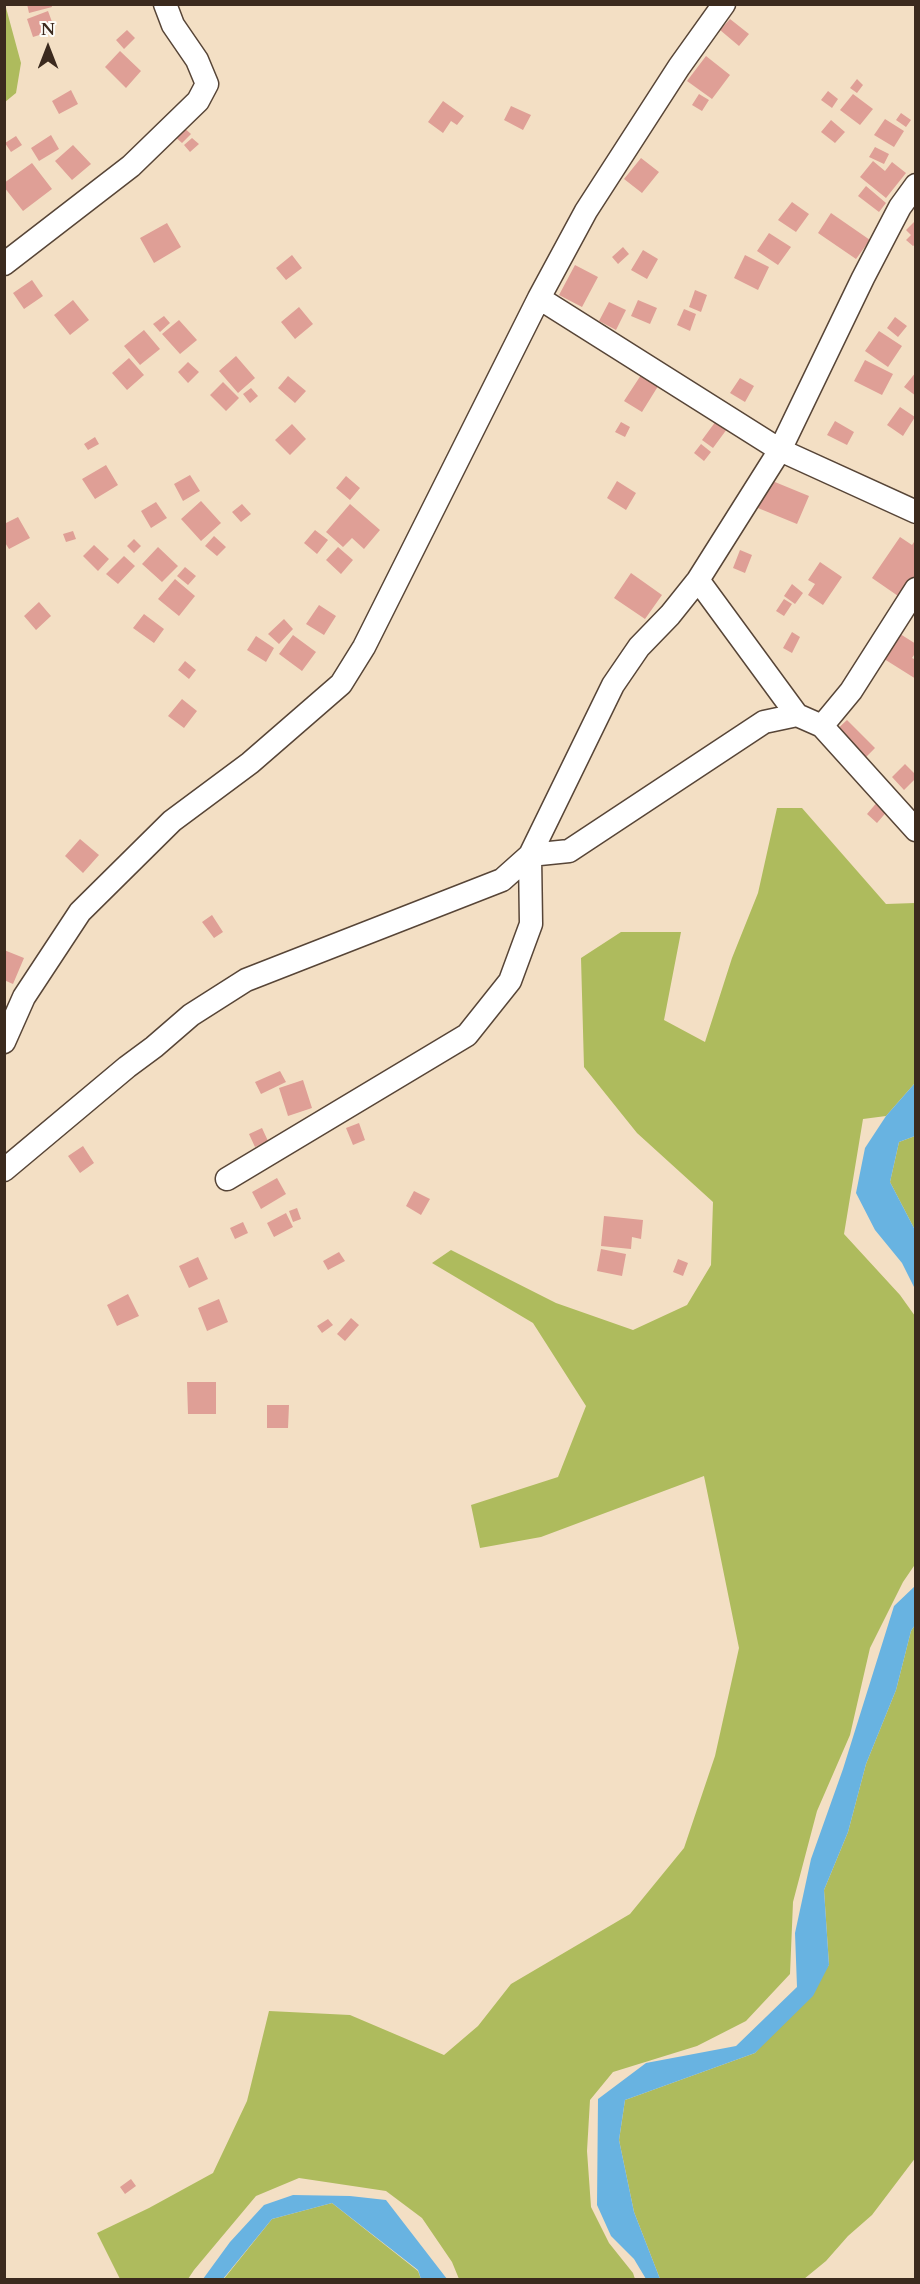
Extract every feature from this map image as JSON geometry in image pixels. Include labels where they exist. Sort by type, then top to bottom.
[{"type":"street","points":[[4,264],[131,166],[198,101],[207,84],[197,60],[173,25],[165,4]]},
{"type":"street","points":[[4,1042],[24,997],[80,912],[172,821],[250,764],[341,684],[364,647],[586,211],[679,67],[724,4]]},
{"type":"street","points":[[4,1170],[190,1015],[246,980],[502,880],[530,855],[613,685],[639,647],[670,615],[698,580],[780,450],[863,278],[900,207],[915,185]]},
{"type":"street","points":[[540,298],[780,450],[915,512]]},
{"type":"street","points":[[698,580],[796,715],[822,726],[915,830]]},
{"type":"street","points":[[822,726],[851,691],[915,589]]},
{"type":"street","points":[[530,855],[568,851],[764,722],[796,715]]},
{"type":"street","points":[[227,1179],[466,1035],[510,981],[531,924],[530,855]]},
{"type":"green space","points":[[5,4],[21,63],[16,93],[5,102]]},
{"type":"green space","points":[[777,808],[802,808],[886,904],[915,903],[915,1083],[886,1116],[863,1119],[844,1234],[900,1295],[915,1316],[916,1563],[903,1582],[870,1648],[850,1735],[817,1811],[793,1902],[790,1974],[746,2021],[697,2046],[613,2072],[590,2100],[587,2151],[591,2207],[609,2243],[633,2273],[635,2279],[459,2279],[452,2262],[422,2218],[386,2191],[299,2178],[256,2196],[188,2279],[120,2279],[97,2233],[213,2173],[247,2101],[269,2011],[350,2015],[444,2055],[478,2026],[511,1984],[630,1914],[684,1848],[715,1756],[739,1648],[704,1476],[541,1537],[480,1548],[471,1505],[558,1477],[586,1406],[533,1323],[432,1263],[451,1250],[556,1303],[633,1330],[687,1305],[711,1265],[713,1202],[637,1133],[584,1067],[581,958],[621,932],[681,932],[664,1020],[705,1042],[732,958],[758,893]]},
{"type":"green space","points":[[915,1136],[915,1230],[890,1182],[899,1142]]},
{"type":"green space","points":[[915,1625],[916,2157],[872,2215],[848,2236],[826,2261],[804,2279],[660,2279],[634,2212],[619,2140],[625,2100],[755,2053],[829,1965],[824,1890],[848,1832],[866,1764],[896,1690],[911,1631]]},
{"type":"green space","points":[[332,2203],[418,2271],[421,2279],[223,2280],[272,2219]]},
{"type":"water","points":[[915,1083],[915,1136],[899,1142],[890,1182],[915,1230],[915,1289],[902,1263],[875,1230],[856,1193],[865,1148],[886,1116]]},
{"type":"water","points":[[915,1586],[915,1625],[911,1631],[896,1690],[866,1764],[848,1832],[824,1890],[829,1965],[813,1996],[755,2053],[625,2100],[619,2140],[634,2212],[660,2279],[646,2279],[634,2259],[611,2236],[597,2205],[598,2099],[646,2063],[736,2046],[797,1987],[795,1933],[811,1859],[843,1769],[894,1606]]},
{"type":"water","points":[[293,2195],[350,2196],[386,2200],[447,2279],[421,2279],[418,2270],[332,2203],[272,2219],[223,2279],[203,2279],[230,2242],[264,2205]]},
{"type":"building","points":[[27,4],[51,4],[52,7],[29,13]]},
{"type":"building","points":[[48,11],[55,30],[33,37],[27,19]]},
{"type":"building","points":[[730,19],[749,34],[739,46],[720,30]]},
{"type":"building","points":[[127,30],[135,38],[124,49],[116,40]]},
{"type":"building","points":[[120,51],[141,71],[126,88],[105,67]]},
{"type":"building","points":[[706,56],[730,75],[712,99],[687,81]]},
{"type":"building","points":[[857,79],[863,85],[857,93],[850,88]]},
{"type":"building","points":[[71,90],[78,104],[59,114],[52,101]]},
{"type":"building","points":[[828,91],[838,99],[832,108],[821,100]]},
{"type":"building","points":[[699,94],[709,100],[702,111],[692,105]]},
{"type":"building","points":[[853,94],[873,109],[860,125],[840,110]]},
{"type":"building","points":[[443,101],[464,116],[457,125],[451,121],[443,133],[428,122]]},
{"type":"building","points":[[511,106],[531,115],[523,130],[504,120]]},
{"type":"building","points":[[901,113],[911,120],[906,127],[896,120]]},
{"type":"building","points":[[885,119],[904,131],[894,147],[874,135]]},
{"type":"building","points":[[831,120],[845,132],[835,143],[821,132]]},
{"type":"building","points":[[182,126],[191,134],[182,143],[173,135]]},
{"type":"building","points":[[51,135],[59,149],[39,161],[31,148]]},
{"type":"building","points":[[16,136],[22,145],[11,152],[5,143]]},
{"type":"building","points":[[192,138],[199,144],[190,152],[184,145]]},
{"type":"building","points":[[73,145],[91,164],[72,180],[55,161]]},
{"type":"building","points":[[875,147],[889,154],[884,164],[869,157]]},
{"type":"building","points":[[641,158],[659,172],[642,193],[624,179]]},
{"type":"building","points":[[873,161],[885,171],[892,162],[906,173],[886,198],[860,177]]},
{"type":"building","points":[[32,163],[52,189],[23,211],[4,187],[4,183]]},
{"type":"building","points":[[866,186],[886,203],[879,212],[858,196]]},
{"type":"building","points":[[792,202],[809,214],[796,232],[778,220]]},
{"type":"building","points":[[831,213],[870,240],[856,259],[818,233]]},
{"type":"building","points":[[916,220],[916,244],[913,246],[906,240],[911,235],[906,230]]},
{"type":"building","points":[[167,223],[181,247],[154,263],[140,238]]},
{"type":"building","points":[[769,233],[791,247],[778,265],[757,251]]},
{"type":"building","points":[[623,247],[629,254],[618,264],[612,257]]},
{"type":"building","points":[[643,250],[658,259],[647,279],[631,270]]},
{"type":"building","points":[[292,255],[302,268],[286,280],[276,268]]},
{"type":"building","points":[[745,255],[769,267],[758,290],[734,278]]},
{"type":"building","points":[[575,265],[598,277],[582,307],[559,295]]},
{"type":"building","points":[[32,280],[43,296],[24,309],[13,293]]},
{"type":"building","points":[[695,290],[707,295],[701,312],[689,307]]},
{"type":"building","points":[[73,300],[89,320],[70,335],[54,315]]},
{"type":"building","points":[[638,300],[657,308],[650,324],[631,316]]},
{"type":"building","points":[[609,302],[626,310],[616,330],[599,321]]},
{"type":"building","points":[[299,307],[313,324],[295,339],[281,322]]},
{"type":"building","points":[[684,309],[696,314],[690,331],[677,325]]},
{"type":"building","points":[[164,316],[170,323],[160,332],[153,324]]},
{"type":"building","points":[[895,317],[907,326],[898,337],[887,328]]},
{"type":"building","points":[[179,320],[197,340],[180,354],[162,334]]},
{"type":"building","points":[[144,330],[160,349],[140,365],[124,346]]},
{"type":"building","points":[[879,331],[902,346],[888,367],[865,351]]},
{"type":"building","points":[[236,356],[255,378],[238,393],[219,371]]},
{"type":"building","points":[[129,358],[144,375],[127,390],[112,373]]},
{"type":"building","points":[[865,360],[893,374],[882,395],[854,381]]},
{"type":"building","points":[[188,362],[199,372],[188,383],[178,372]]},
{"type":"building","points":[[643,372],[660,383],[642,412],[624,401]]},
{"type":"building","points":[[916,372],[916,396],[904,387]]},
{"type":"building","points":[[288,376],[306,391],[295,403],[278,388]]},
{"type":"building","points":[[740,378],[754,386],[745,402],[730,393]]},
{"type":"building","points":[[223,382],[239,398],[226,411],[210,395]]},
{"type":"building","points":[[251,388],[258,396],[250,403],[243,394]]},
{"type":"building","points":[[900,407],[915,417],[903,436],[887,425]]},
{"type":"building","points":[[716,421],[727,429],[713,448],[702,440]]},
{"type":"building","points":[[835,421],[854,432],[847,445],[827,435]]},
{"type":"building","points":[[621,422],[630,427],[625,437],[615,432]]},
{"type":"building","points":[[292,424],[306,439],[290,455],[275,440]]},
{"type":"building","points":[[95,437],[99,444],[88,450],[84,444]]},
{"type":"building","points":[[701,444],[711,452],[704,461],[694,453]]},
{"type":"building","points":[[106,465],[118,485],[95,499],[82,479]]},
{"type":"building","points":[[190,475],[200,491],[183,501],[174,484]]},
{"type":"building","points":[[346,476],[360,488],[350,500],[336,488]]},
{"type":"building","points":[[770,480],[809,496],[797,524],[758,508]]},
{"type":"building","points":[[617,481],[636,493],[626,510],[607,498]]},
{"type":"building","points":[[201,501],[221,523],[201,541],[181,519]]},
{"type":"building","points":[[156,502],[167,518],[151,528],[141,511]]},
{"type":"building","points":[[242,504],[251,514],[241,522],[232,512]]},
{"type":"building","points":[[350,504],[380,530],[364,549],[352,538],[343,547],[326,532]]},
{"type":"building","points":[[18,517],[30,538],[9,549],[4,541],[4,524]]},
{"type":"building","points":[[315,530],[328,540],[317,554],[304,543]]},
{"type":"building","points":[[73,531],[76,539],[66,542],[63,534]]},
{"type":"building","points":[[214,536],[226,547],[217,556],[205,546]]},
{"type":"building","points":[[900,537],[912,545],[916,539],[916,578],[901,598],[872,578]]},
{"type":"building","points":[[134,539],[141,546],[134,553],[127,546]]},
{"type":"building","points":[[94,545],[109,559],[98,571],[83,556]]},
{"type":"building","points":[[158,547],[178,566],[162,582],[142,564]]},
{"type":"building","points":[[338,547],[353,560],[341,574],[326,560]]},
{"type":"building","points":[[740,550],[752,555],[745,573],[733,568]]},
{"type":"building","points":[[124,556],[135,566],[118,584],[106,574]]},
{"type":"building","points":[[820,562],[842,577],[823,605],[808,595],[815,584],[808,580]]},
{"type":"building","points":[[185,567],[196,576],[188,585],[177,576]]},
{"type":"building","points":[[631,573],[662,595],[645,619],[614,598]]},
{"type":"building","points":[[175,579],[195,596],[179,616],[158,599]]},
{"type":"building","points":[[792,584],[803,593],[795,604],[784,596]]},
{"type":"building","points":[[784,599],[792,604],[784,616],[776,611]]},
{"type":"building","points":[[39,602],[51,616],[36,630],[24,616]]},
{"type":"building","points":[[319,605],[336,616],[324,635],[306,624]]},
{"type":"building","points":[[144,614],[164,629],[154,643],[133,628]]},
{"type":"building","points":[[284,619],[293,629],[279,644],[268,634]]},
{"type":"building","points":[[792,632],[800,637],[792,653],[783,648]]},
{"type":"building","points":[[897,632],[916,644],[916,652],[912,658],[916,660],[916,679],[881,657]]},
{"type":"building","points":[[293,635],[316,652],[302,671],[279,654]]},
{"type":"building","points":[[256,636],[274,648],[266,662],[247,650]]},
{"type":"building","points":[[185,661],[196,670],[189,679],[178,670]]},
{"type":"building","points":[[182,699],[197,711],[184,728],[168,716]]},
{"type":"building","points":[[847,720],[875,748],[860,763],[832,734]]},
{"type":"building","points":[[905,764],[916,775],[916,778],[904,790],[892,777]]},
{"type":"building","points":[[879,800],[889,809],[877,823],[867,814]]},
{"type":"building","points":[[80,839],[99,855],[83,873],[65,856]]},
{"type":"building","points":[[212,915],[223,932],[214,938],[202,922]]},
{"type":"building","points":[[4,950],[24,958],[13,984],[4,980]]},
{"type":"building","points":[[280,1071],[286,1082],[261,1094],[255,1082]]},
{"type":"building","points":[[303,1080],[312,1108],[288,1116],[279,1088]]},
{"type":"building","points":[[359,1123],[365,1140],[353,1145],[346,1128]]},
{"type":"building","points":[[262,1128],[268,1141],[255,1147],[249,1134]]},
{"type":"building","points":[[83,1146],[94,1163],[80,1173],[68,1156]]},
{"type":"building","points":[[277,1178],[286,1194],[261,1209],[252,1192]]},
{"type":"building","points":[[414,1191],[430,1199],[421,1215],[406,1206]]},
{"type":"building","points":[[297,1208],[301,1219],[293,1222],[289,1211]]},
{"type":"building","points":[[286,1213],[293,1227],[274,1237],[267,1223]]},
{"type":"building","points":[[604,1216],[643,1220],[641,1239],[632,1237],[631,1249],[601,1246]]},
{"type":"building","points":[[243,1222],[248,1233],[235,1239],[230,1228]]},
{"type":"building","points":[[601,1249],[626,1254],[622,1276],[597,1271]]},
{"type":"building","points":[[339,1252],[345,1261],[328,1270],[323,1261]]},
{"type":"building","points":[[198,1257],[208,1279],[189,1288],[179,1266]]},
{"type":"building","points":[[678,1259],[688,1263],[683,1276],[673,1272]]},
{"type":"building","points":[[128,1294],[139,1316],[117,1326],[107,1305]]},
{"type":"building","points":[[219,1299],[228,1322],[207,1331],[198,1308]]},
{"type":"building","points":[[351,1318],[359,1325],[345,1341],[337,1334]]},
{"type":"building","points":[[328,1319],[333,1325],[322,1333],[317,1326]]},
{"type":"building","points":[[187,1382],[216,1382],[216,1414],[188,1414]]},
{"type":"building","points":[[267,1405],[289,1405],[288,1428],[267,1428]]},
{"type":"building","points":[[131,2179],[136,2186],[125,2194],[120,2187]]}]
